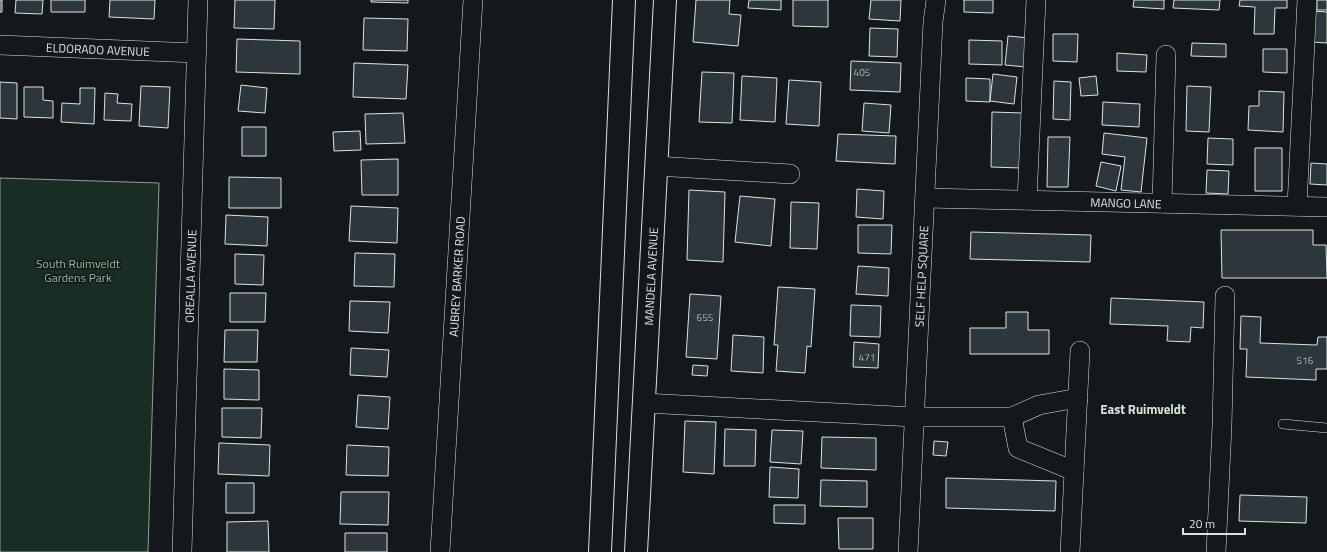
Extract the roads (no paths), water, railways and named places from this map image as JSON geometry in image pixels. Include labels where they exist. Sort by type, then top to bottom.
[{"type":"main road","points":[[600,552],[624,0]]},
{"type":"main road","name":"MANDELA AVENUE","points":[[636,552],[665,0]]},
{"type":"street","name":"OREALLA AVENUE","points":[[182,552],[198,0]]},
{"type":"street","name":"AUBREY BARKER ROAD","points":[[440,552],[473,0]]},
{"type":"street","name":"SELF HELP SQUARE","points":[[908,552],[933,22],[936,0]]},
{"type":"street","points":[[1027,200],[1036,0]]},
{"type":"street","points":[[1297,206],[1307,0]]},
{"type":"street","name":"ELDORADO AVENUE","points":[[0,45],[196,53]]},
{"type":"street","points":[[1162,203],[1166,55]]},
{"type":"street","points":[[656,166],[790,174]]},
{"type":"street","name":"MANGO LANE","points":[[925,198],[1327,207]]},
{"type":"street","points":[[1216,552],[1222,426],[1225,296]]},
{"type":"street","points":[[1070,552],[1080,351]]},
{"type":"street","points":[[644,403],[914,417],[1012,417],[1039,404],[1078,398]]},
{"type":"street","points":[[1012,417],[1018,448],[1074,471]]},
{"type":"lane","points":[[1283,424],[1327,428]]},
{"type":"district","name":"East Ruimveldt","points":[[1143,409]]},
{"type":"park label","name":"South Ruimveldt Gardens Park","points":[[78,270]]}]
